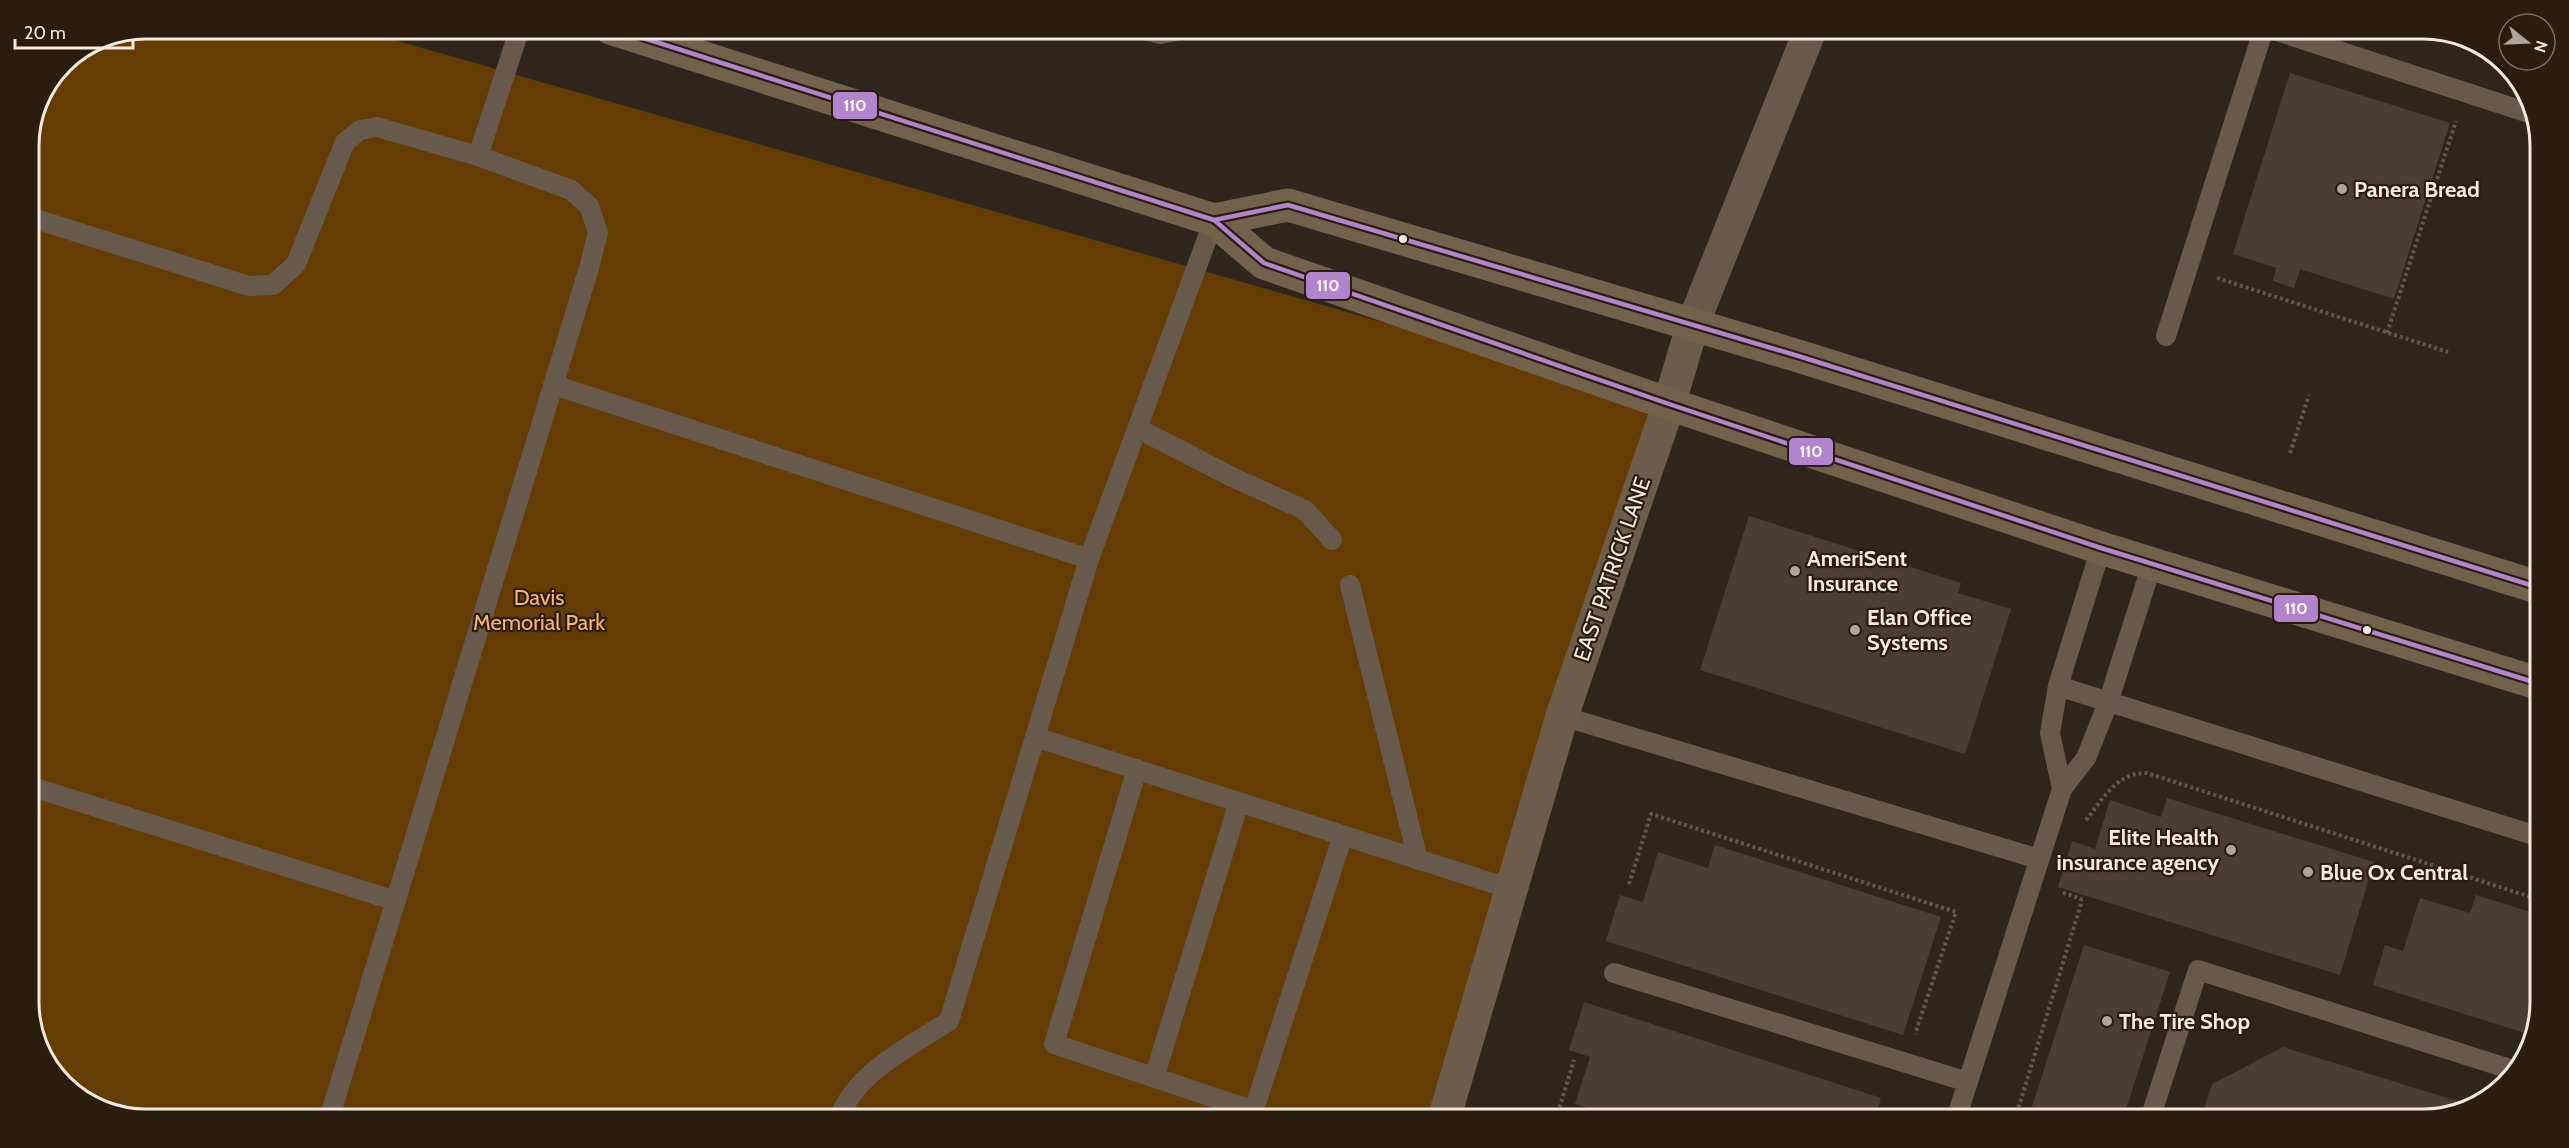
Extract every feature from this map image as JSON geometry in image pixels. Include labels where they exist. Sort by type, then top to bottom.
[{"type":"main road","points":[[645,39],[1214,220],[1264,262],[1669,404],[2102,548],[2530,681]]},
{"type":"main road","points":[[1214,220],[1288,205],[1693,324],[2139,461],[2530,585]]},
{"type":"main road","name":"EAST PATRICK LANE","points":[[1447,1109],[1562,716],[1669,404],[1693,324]]},
{"type":"street","name":"EAST PATRICK LANE","points":[[1693,324],[1807,39]]},
{"type":"lane","points":[[478,156],[516,39]]},
{"type":"lane","points":[[2166,336],[2262,39]]},
{"type":"lane","points":[[2300,39],[2524,111]]},
{"type":"lane","points":[[39,220],[249,286],[273,285],[296,264],[345,142],[360,130],[377,127],[478,156],[571,190],[589,207],[598,233],[554,385],[332,1109]]},
{"type":"lane","points":[[843,1109],[862,1082],[882,1065],[949,1021],[1089,559],[1214,220]]},
{"type":"lane","points":[[554,385],[1089,559]]},
{"type":"lane","points":[[1137,428],[1234,478],[1305,510],[1332,540]]},
{"type":"lane","points":[[2062,789],[2050,733],[2058,686],[2102,548]]},
{"type":"lane","points":[[1959,1109],[2062,789],[2085,758],[2108,703],[2152,564]]},
{"type":"lane","points":[[1350,585],[1418,860]]},
{"type":"lane","points":[[2058,686],[2530,834]]},
{"type":"lane","points":[[1562,716],[2039,859]]},
{"type":"lane","points":[[1035,736],[1511,889]]},
{"type":"lane","points":[[1137,769],[1054,1044],[1236,1109]]},
{"type":"lane","points":[[39,789],[396,901]]},
{"type":"lane","points":[[1154,1078],[1239,802]]},
{"type":"lane","points":[[1254,1109],[1342,836]]},
{"type":"lane","points":[[2153,1109],[2198,970],[2507,1068]]},
{"type":"lane","points":[[1614,973],[1968,1082]]},
{"type":"path","points":[[2387,333],[2466,92]]},
{"type":"path","points":[[2188,269],[2448,352]]},
{"type":"path","points":[[2290,453],[2309,395]]},
{"type":"path","points":[[2081,827],[2115,784],[2126,776],[2147,773],[2530,897]]},
{"type":"path","points":[[1629,884],[1652,814],[1956,912],[1906,1063]]},
{"type":"path","points":[[2018,1109],[2081,904],[2081,899],[2060,892]]},
{"type":"path","points":[[1559,1109],[1574,1060]]},
{"type":"green space","name":"Davis Memorial Park","points":[[139,39],[391,39],[1669,404],[1447,1109],[146,1109],[125,1107],[92,1095],[70,1078],[53,1056],[47,1043],[39,1009],[39,139],[43,118],[53,92],[70,70],[105,47]]},
{"type":"building","name":"Panera Bread","points":[[2290,73],[2450,123],[2394,299],[2300,269],[2294,288],[2273,281],[2276,268],[2233,254]]},
{"type":"building","points":[[1749,516],[1961,583],[1958,593],[2011,609],[1965,754],[1700,670]]},
{"type":"building","points":[[2167,798],[2374,862],[2340,975],[2058,887],[2072,841],[2095,849],[2110,800],[2161,817]]},
{"type":"building","points":[[1715,845],[1941,917],[1903,1035],[1606,941],[1620,895],[1643,902],[1658,852],[1708,868]]},
{"type":"building","points":[[2476,895],[2530,912],[2530,1009],[2525,1033],[2373,985],[2385,945],[2403,951],[2420,898],[2470,913]]},
{"type":"building","points":[[2084,945],[2170,972],[2126,1109],[2031,1109]]},
{"type":"building","points":[[1584,1002],[1881,1098],[1877,1109],[1591,1109],[1575,1104],[1590,1057],[1569,1050]]},
{"type":"building","points":[[2283,1047],[2460,1102],[2444,1107],[2423,1109],[2204,1109],[2212,1084]]},
{"type":"transit line","name":"110","points":[[646,39],[1214,220],[1264,263],[1669,404],[2101,548],[2530,681]]},
{"type":"transit line","name":"110","points":[[1214,220],[1288,205],[1795,355],[2530,585]]},
{"type":"place","name":"Panera Bread","points":[[2342,189]]},
{"type":"place","name":"AmeriSent Insurance","points":[[1795,571]]},
{"type":"place","name":"Elan Office Systems","points":[[1855,630]]},
{"type":"place","name":"Elite Health insurance agency","points":[[2231,850]]},
{"type":"place","name":"Blue Ox Central","points":[[2308,872]]},
{"type":"place","name":"The Tire Shop","points":[[2107,1021]]}]
